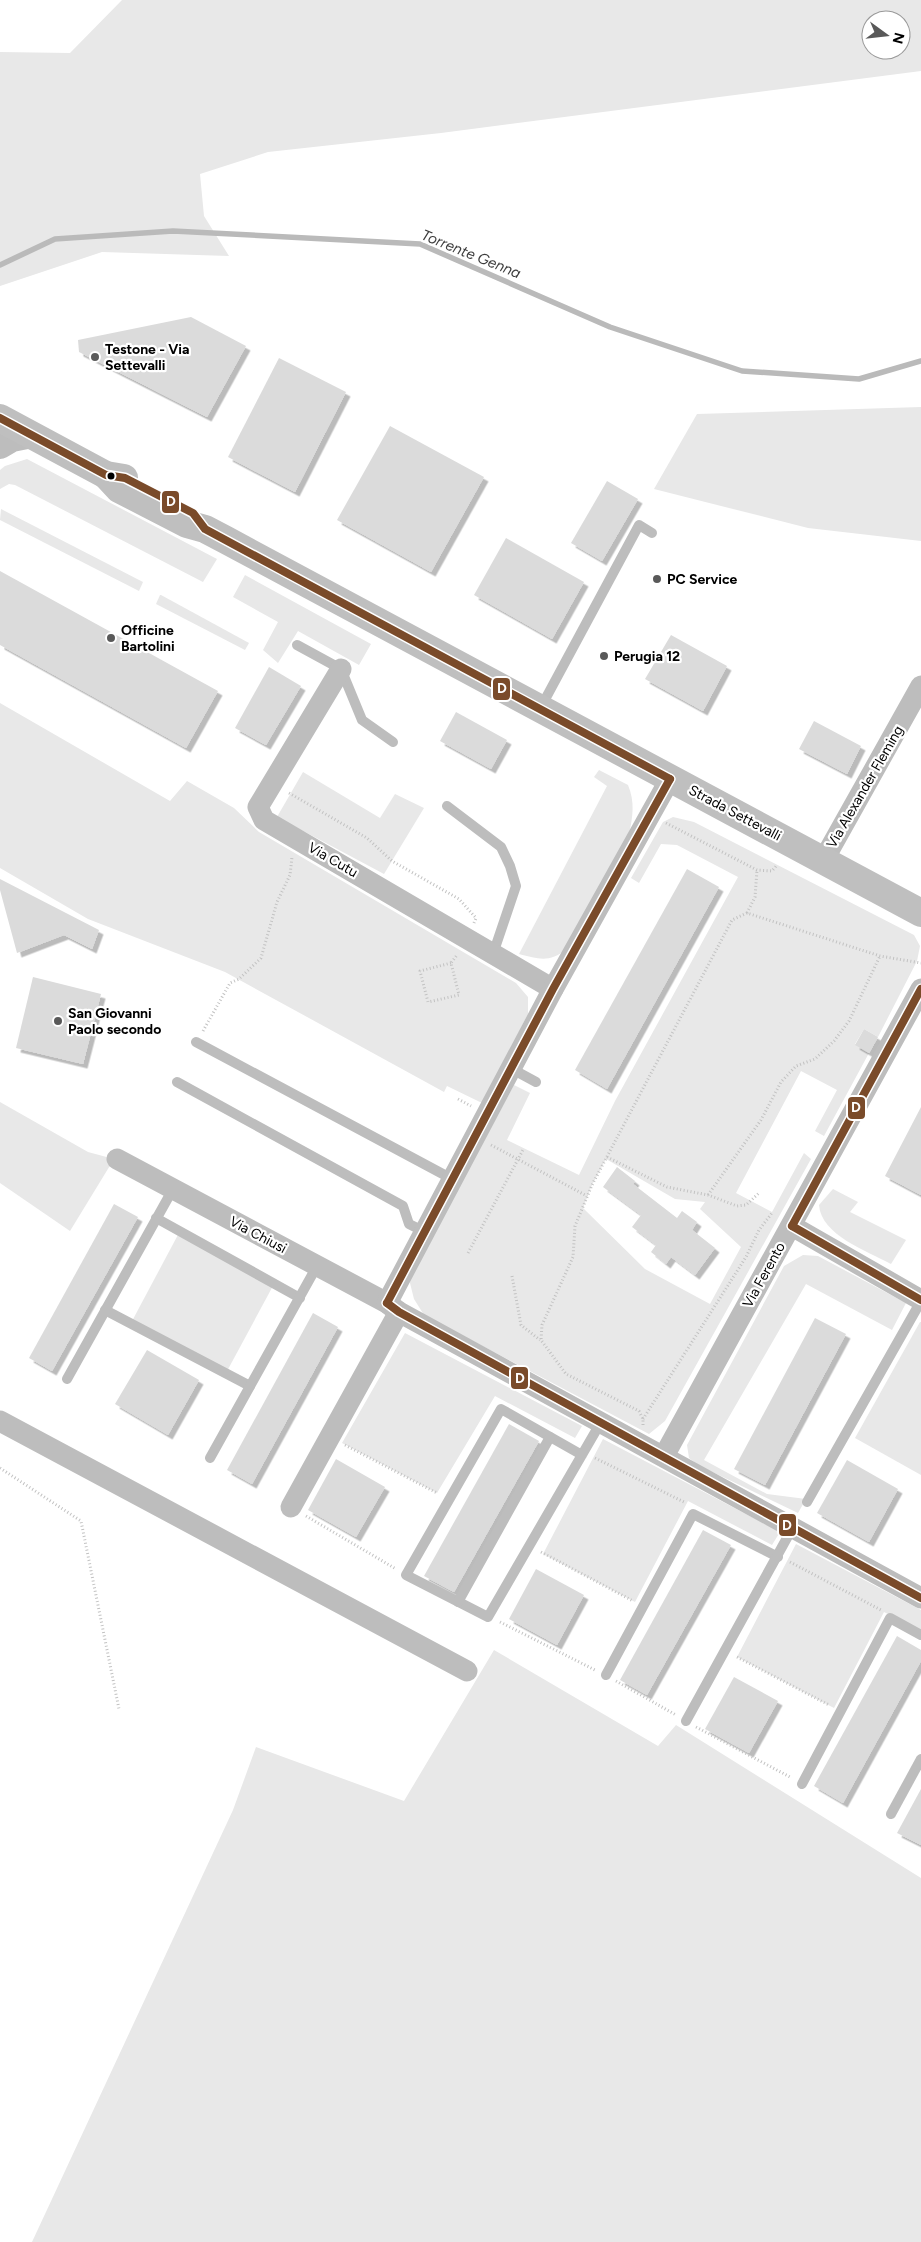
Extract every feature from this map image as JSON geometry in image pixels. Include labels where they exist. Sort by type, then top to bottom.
[{"type":"main road","name":"Strada Settevalli","points":[[0,418],[106,474],[119,489],[186,524],[205,529],[921,913]]},
{"type":"street","points":[[0,446],[12,439],[32,435]]},
{"type":"street","name":"Via Cutu","points":[[341,669],[258,807],[264,820],[554,990]]},
{"type":"street","name":"Via Alexander Fleming","points":[[823,861],[919,695]]},
{"type":"street","points":[[291,1507],[393,1308],[425,1232],[554,990],[670,779]]},
{"type":"street","name":"Via Ferento","points":[[664,1456],[921,989]]},
{"type":"street","name":"Via Chiusi","points":[[117,1159],[318,1266],[921,1598]]},
{"type":"street","points":[[792,1226],[921,1300]]},
{"type":"street","points":[[0,1421],[467,1671]]},
{"type":"lane","points":[[541,708],[639,525],[652,533]]},
{"type":"lane","points":[[297,645],[341,669],[362,720],[393,742]]},
{"type":"lane","points":[[447,806],[501,847],[510,866],[516,886],[493,954]]},
{"type":"lane","points":[[196,1042],[454,1180]]},
{"type":"lane","points":[[512,1069],[536,1082]]},
{"type":"lane","points":[[177,1082],[403,1206],[409,1224],[425,1232]]},
{"type":"lane","points":[[67,1379],[172,1189]]},
{"type":"lane","points":[[156,1218],[300,1298]]},
{"type":"lane","points":[[210,1458],[318,1266]]},
{"type":"lane","points":[[808,1502],[921,1300]]},
{"type":"lane","points":[[105,1310],[250,1386]]},
{"type":"lane","points":[[582,1455],[501,1409],[406,1575],[488,1617],[529,1546],[582,1455],[601,1422]]},
{"type":"lane","points":[[458,1602],[550,1437]]},
{"type":"lane","points":[[606,1675],[693,1514],[778,1557]]},
{"type":"lane","points":[[686,1721],[793,1527]]},
{"type":"lane","points":[[802,1784],[890,1618],[921,1635]]},
{"type":"lane","points":[[891,1814],[921,1759]]},
{"type":"path","points":[[663,822],[756,870],[772,871],[777,865]]},
{"type":"path","points":[[196,1042],[230,983],[238,979],[261,958],[277,902],[290,875],[293,852]]},
{"type":"path","points":[[541,1340],[542,1324],[573,1257],[575,1226],[587,1196],[732,920],[747,913],[755,897],[756,870]]},
{"type":"path","points":[[747,913],[880,956],[921,963]]},
{"type":"path","points":[[708,1194],[761,1120],[781,1082],[796,1066],[815,1059],[834,1041],[849,1021],[880,956]]},
{"type":"path","points":[[483,1141],[587,1196]]},
{"type":"path","points":[[468,1253],[524,1148]]},
{"type":"path","points":[[607,1157],[667,1187],[708,1194],[737,1206],[746,1205],[759,1193]]},
{"type":"path","points":[[642,1430],[643,1419],[746,1257],[759,1230],[772,1213]]},
{"type":"path","points":[[512,1276],[521,1326],[541,1340],[566,1374],[639,1410],[643,1419]]},
{"type":"path","points":[[342,1443],[449,1500]]},
{"type":"path","points":[[582,1455],[594,1458],[686,1504]]},
{"type":"path","points":[[0,1468],[80,1521],[119,1709]]},
{"type":"path","points":[[682,1512],[692,1496]]},
{"type":"path","points":[[291,1507],[406,1575]]},
{"type":"path","points":[[529,1546],[635,1602],[639,1594]]},
{"type":"path","points":[[778,1557],[885,1612]]},
{"type":"path","points":[[488,1617],[606,1675],[802,1784]]},
{"type":"path","points":[[726,1651],[834,1708]]},
{"type":"shaded area","points":[[122,0],[921,0],[921,71],[441,133],[268,152],[200,174],[204,216],[229,256],[102,252],[0,286],[0,52],[70,53]]},
{"type":"shaded area","points":[[921,407],[921,541],[808,528],[654,489],[697,414]]},
{"type":"shaded area","points":[[27,459],[217,559],[203,582],[15,485],[9,484],[0,489],[0,470],[5,466]]},
{"type":"shaded area","points":[[1,509],[143,582],[139,591],[0,520]]},
{"type":"shaded area","points":[[245,575],[371,644],[359,665],[298,631],[278,663],[263,650],[278,622],[233,597]]},
{"type":"shaded area","points":[[160,595],[249,643],[245,650],[156,604]]},
{"type":"shaded area","points":[[0,703],[170,801],[187,781],[234,808],[259,832],[516,983],[528,997],[528,1014],[482,1103],[447,1086],[444,1092],[225,972],[88,919],[0,868]]},
{"type":"shaded area","points":[[599,770],[628,785],[633,809],[629,834],[567,949],[555,956],[544,959],[519,954],[607,786],[594,777]]},
{"type":"shaded area","points":[[303,772],[380,818],[395,794],[424,808],[384,874],[277,817]]},
{"type":"shaded area","points":[[673,817],[694,822],[914,935],[920,946],[917,961],[878,1037],[864,1029],[855,1044],[869,1053],[824,1136],[815,1131],[837,1090],[801,1071],[736,1193],[772,1212],[804,1153],[811,1159],[665,1421],[649,1434],[424,1315],[414,1299],[409,1279],[514,1085],[530,1093],[507,1140],[579,1175],[615,1101],[738,877],[677,845],[661,844],[639,883],[631,878],[663,822]],"holes":[[[606,1159],[675,1199],[705,1202],[700,1209],[741,1247],[710,1304],[645,1269],[583,1208],[592,1185]]]},
{"type":"shaded area","points":[[0,1102],[88,1152],[114,1159],[70,1231],[0,1183]]},
{"type":"shaded area","points":[[833,1189],[858,1202],[850,1212],[906,1240],[891,1264],[858,1248],[828,1225],[822,1216],[819,1205]]},
{"type":"shaded area","points":[[180,1231],[274,1284],[226,1373],[131,1323]]},
{"type":"shaded area","points":[[803,1255],[818,1256],[906,1303],[892,1330],[806,1284],[704,1460],[767,1494],[806,1499],[798,1513],[698,1465],[689,1458],[687,1445],[784,1266]]},
{"type":"shaded area","points":[[921,1322],[921,1475],[855,1438]]},
{"type":"shaded area","points":[[405,1333],[582,1426],[575,1438],[495,1396],[437,1493],[342,1443]]},
{"type":"shaded area","points":[[603,1439],[780,1532],[772,1545],[688,1501],[635,1602],[543,1554]]},
{"type":"shaded area","points":[[796,1544],[921,1610],[921,1631],[884,1612],[834,1708],[737,1657]]},
{"type":"shaded area","points":[[494,1650],[658,1746],[676,1725],[921,1878],[921,2242],[32,2242],[233,1810],[256,1747],[404,1801]]},
{"type":"building","points":[[191,317],[246,346],[207,417],[79,352],[78,340]]},
{"type":"building","points":[[279,358],[346,392],[295,492],[228,457]]},
{"type":"building","points":[[390,426],[484,477],[431,572],[337,520]]},
{"type":"building","points":[[607,481],[638,499],[602,561],[571,543]]},
{"type":"building","points":[[506,538],[584,582],[552,639],[474,595]]},
{"type":"building","points":[[0,571],[218,691],[186,748],[0,645]]},
{"type":"building","points":[[671,635],[727,666],[703,711],[645,679]]},
{"type":"building","points":[[269,667],[301,686],[266,745],[235,728]]},
{"type":"building","points":[[456,712],[507,740],[491,769],[440,741]]},
{"type":"building","points":[[814,721],[861,746],[847,774],[799,749]]},
{"type":"building","points":[[687,869],[719,887],[607,1089],[575,1070]]},
{"type":"building","points":[[0,879],[99,930],[92,949],[64,935],[17,953],[0,890]]},
{"type":"building","name":"San Giovanni Paolo secondo","points":[[33,977],[101,994],[83,1064],[16,1048]]},
{"type":"building","points":[[864,1029],[878,1037],[869,1053],[855,1045]]},
{"type":"building","points":[[921,1107],[921,1195],[885,1176]]},
{"type":"building","points":[[617,1167],[635,1181],[633,1184],[677,1218],[682,1211],[697,1222],[692,1230],[715,1248],[695,1275],[671,1257],[666,1264],[651,1252],[656,1245],[632,1227],[641,1215],[603,1187]]},
{"type":"building","points":[[114,1204],[138,1217],[52,1371],[29,1358]]},
{"type":"building","points":[[313,1313],[338,1327],[252,1484],[227,1470]]},
{"type":"building","points":[[815,1318],[846,1334],[765,1485],[734,1469]]},
{"type":"building","points":[[147,1350],[199,1380],[168,1435],[115,1404]]},
{"type":"building","points":[[509,1424],[539,1441],[454,1592],[424,1576]]},
{"type":"building","points":[[336,1459],[385,1487],[356,1537],[308,1510]]},
{"type":"building","points":[[847,1460],[898,1489],[869,1542],[817,1513]]},
{"type":"building","points":[[703,1530],[731,1545],[647,1695],[620,1680]]},
{"type":"building","points":[[536,1569],[584,1595],[557,1645],[509,1619]]},
{"type":"building","points":[[897,1636],[921,1650],[921,1661],[843,1803],[814,1786]]},
{"type":"building","points":[[734,1677],[778,1701],[749,1753],[705,1729]]},
{"type":"building","points":[[921,1789],[921,1845],[897,1833]]},
{"type":"waterway","name":"Torrente Genna","points":[[0,265],[55,239],[173,231],[420,244],[610,327],[742,371],[859,379],[921,361]]},
{"type":"transit line","name":"D","points":[[0,418],[106,475],[125,478],[193,513],[205,529],[670,779]]},
{"type":"transit line","name":"D","points":[[387,1303],[553,989],[670,779]]},
{"type":"transit line","name":"D","points":[[792,1226],[921,989]]},
{"type":"transit line","name":"D","points":[[792,1226],[921,1300]]},
{"type":"transit line","name":"D","points":[[387,1303],[399,1312],[921,1598]]},
{"type":"place","name":"Testone - Via Settevalli","points":[[95,357]]},
{"type":"place","name":"PC Service","points":[[657,579]]},
{"type":"place","name":"Officine Bartolini","points":[[111,638]]},
{"type":"place","name":"Perugia 12","points":[[604,656]]},
{"type":"place","name":"San Giovanni Paolo secondo","points":[[58,1021]]}]
